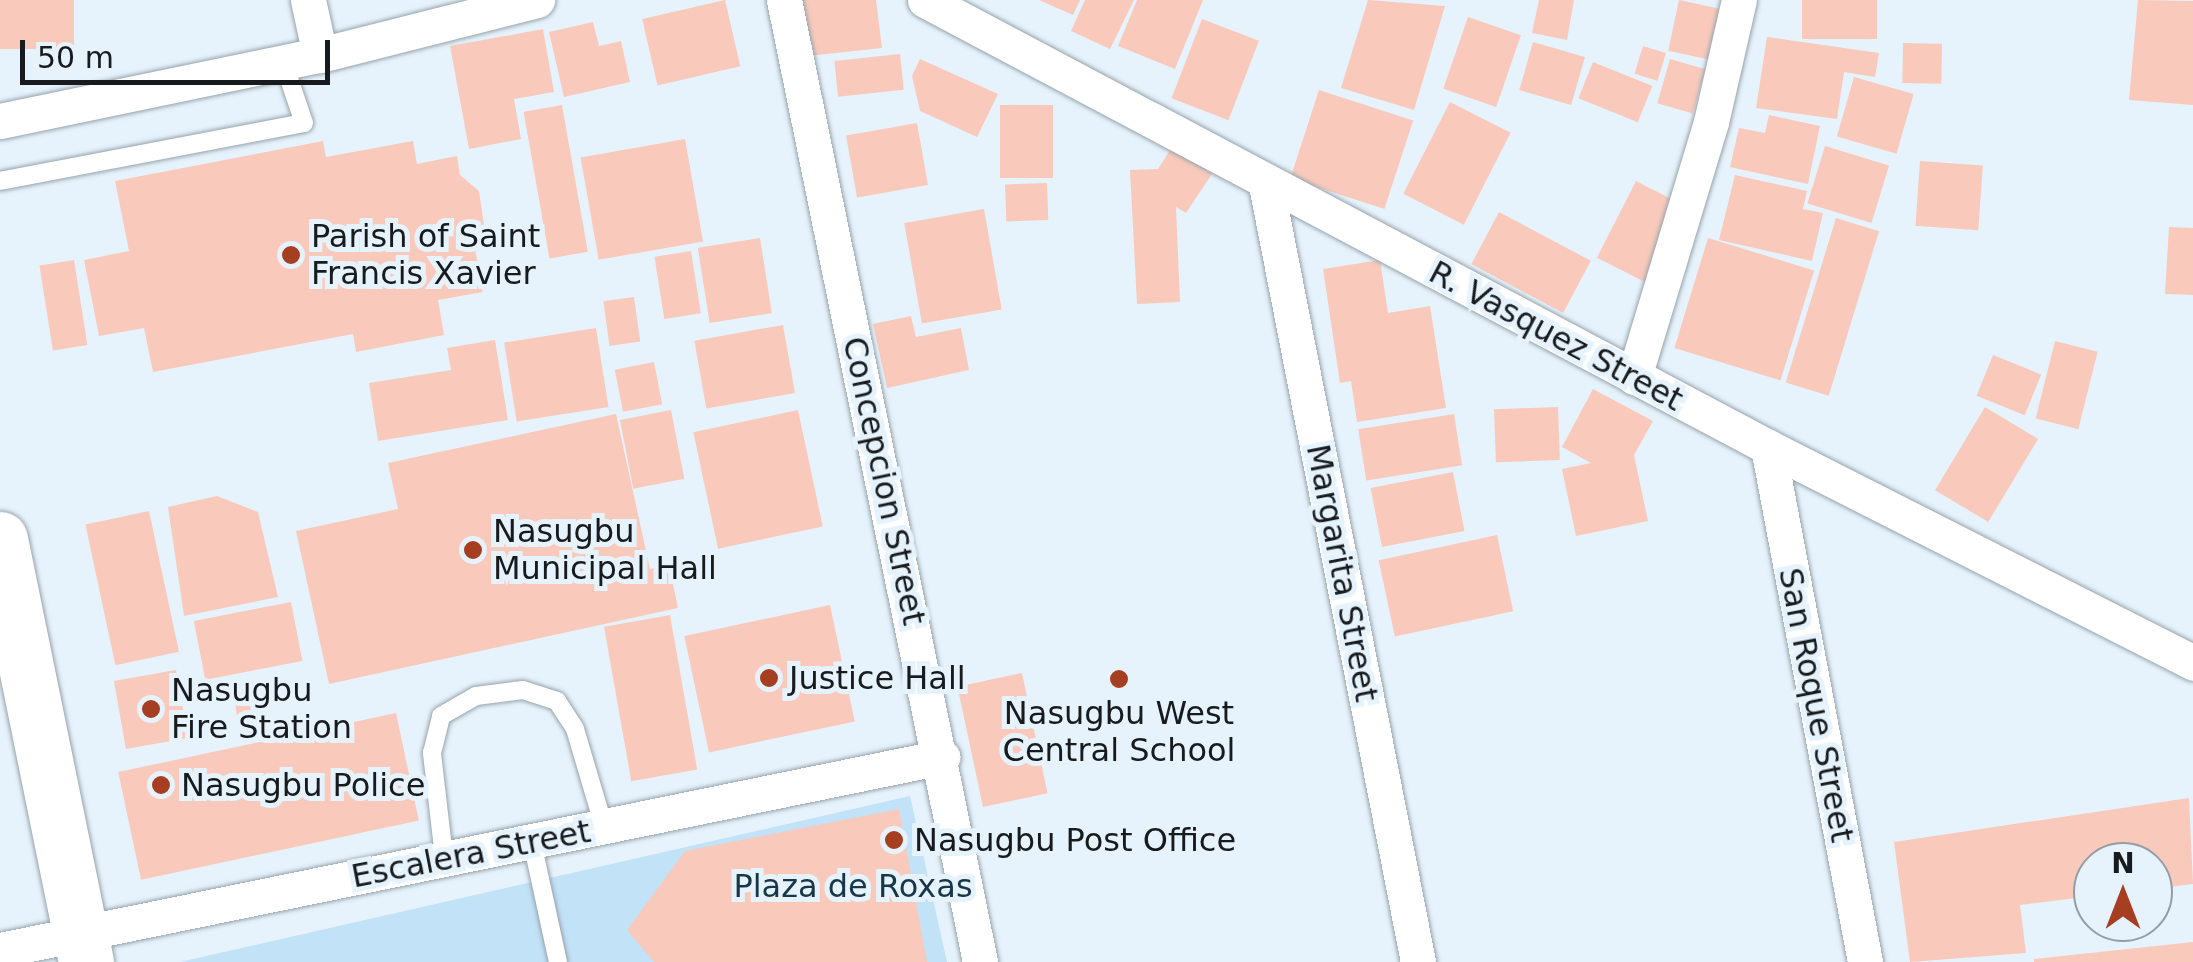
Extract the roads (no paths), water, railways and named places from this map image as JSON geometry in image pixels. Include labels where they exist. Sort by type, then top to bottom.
[{"type":"main road","points":[[0,539],[83,947]]},
{"type":"street","points":[[308,0],[320,54]]},
{"type":"street","points":[[0,120],[320,54],[537,0]]},
{"type":"street","name":"Concepcion Street","points":[[784,0],[942,757],[980,962]]},
{"type":"street","name":"R. Vasquez Street","points":[[924,0],[1768,448],[2193,663]]},
{"type":"street","points":[[1634,376],[1711,122],[1738,0]]},
{"type":"street","name":"Margarita Street","points":[[1266,184],[1418,962]]},
{"type":"street","name":"San Roque Street","points":[[1768,448],[1864,962]]},
{"type":"street","name":"Escalera Street","points":[[0,950],[83,947],[444,858],[942,757]]},
{"type":"lane","points":[[0,181],[304,124],[283,62]]},
{"type":"lane","points":[[444,858],[432,753],[441,716],[476,696],[523,690],[557,701],[575,729],[604,827]]},
{"type":"lane","points":[[532,842],[558,962]]},
{"type":"place","name":"Parish of Saint Francis Xavier","points":[[291,255]]},
{"type":"place","name":"Nasugbu Municipal Hall","points":[[473,550]]},
{"type":"place","name":"Justice Hall","points":[[769,678]]},
{"type":"place","name":"Nasugbu West Central School","points":[[1119,679]]},
{"type":"place","name":"Nasugbu Fire Station","points":[[151,709]]},
{"type":"place","name":"Nasugbu Police","points":[[161,785]]},
{"type":"place","name":"Nasugbu Post Office","points":[[894,840]]},
{"type":"park label","name":"Plaza de Roxas","points":[[853,886]]}]
